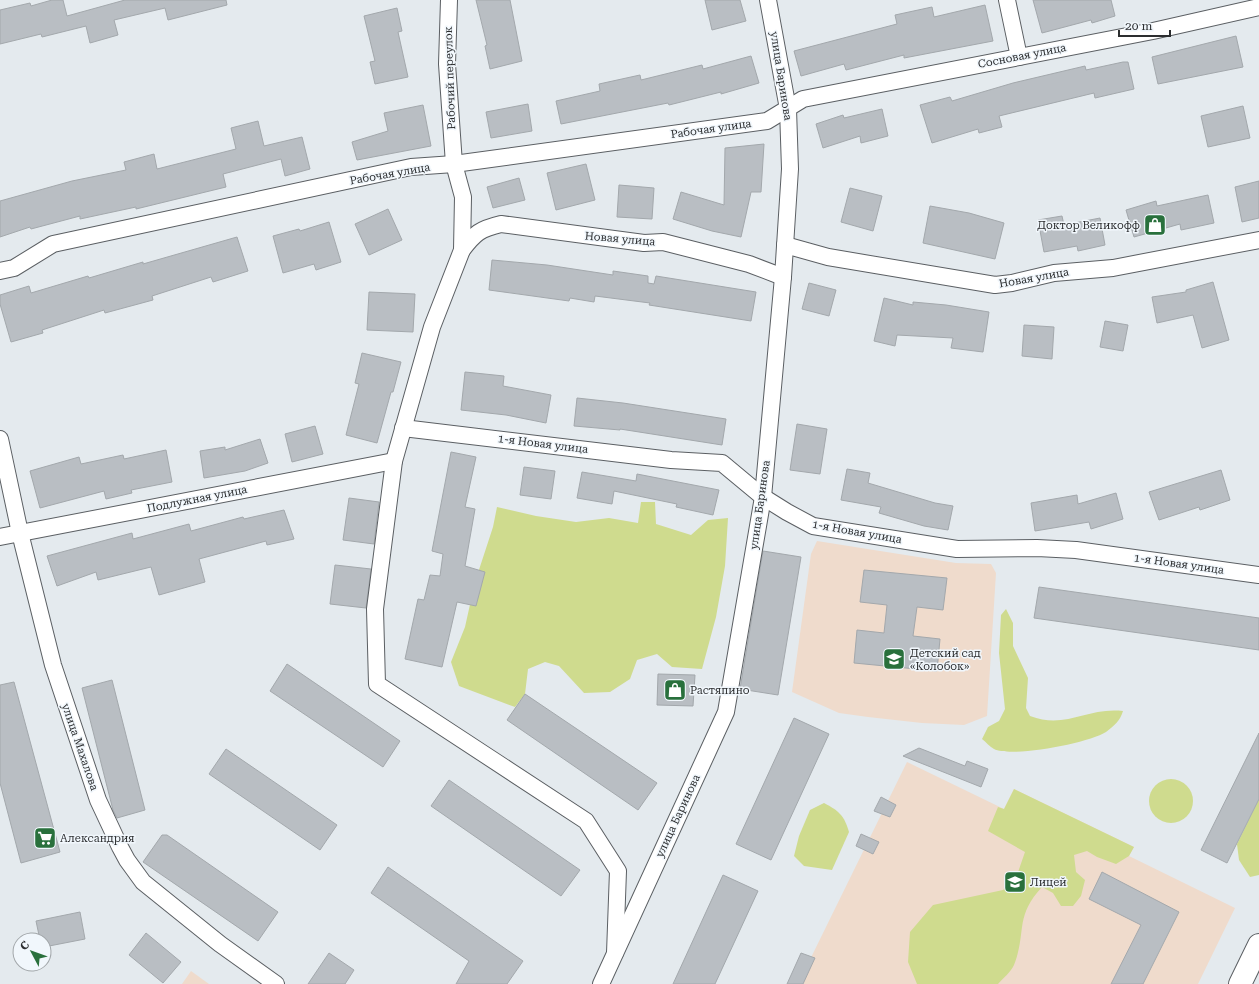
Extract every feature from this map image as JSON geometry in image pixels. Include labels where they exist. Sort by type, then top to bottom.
[{"type":"street","name":"Рабочий переулок","points":[[449,0],[447,64],[453,160],[463,197],[462,250]]},
{"type":"street","name":"улица Баринова","points":[[601,984],[726,712],[763,497],[783,277],[790,169],[788,109],[768,0]]},
{"type":"street","points":[[1008,0],[1019,57]]},
{"type":"street","name":"Сосновая улица","points":[[788,109],[803,99],[1152,31],[1259,7]]},
{"type":"street","name":"Рабочая улица","points":[[0,271],[14,268],[52,244],[411,168],[453,160],[767,121],[788,109]]},
{"type":"street","name":"Новая улица","points":[[462,250],[473,235],[484,228],[501,224],[644,243],[663,242],[749,264],[783,277]]},
{"type":"street","name":"Новая улица","points":[[785,245],[828,257],[995,285],[1012,283],[1054,273],[1113,268],[1259,240]]},
{"type":"street","points":[[462,250],[432,327],[394,461],[375,609],[377,684],[586,821],[618,871],[615,953]]},
{"type":"street","name":"1-я Новая улица","points":[[403,428],[671,460],[722,463],[763,497],[786,512],[813,526],[942,547],[971,550],[1037,548],[1076,550],[1259,575]]},
{"type":"street","name":"улица Махалова","points":[[0,439],[20,533],[53,666],[98,800],[126,860],[143,882],[172,907],[276,984]]},
{"type":"street","name":"Подлужная улица","points":[[0,537],[394,461]]},
{"type":"street","points":[[1240,984],[1259,945]]},
{"type":"shaded area","name":"Детский сад «Колобок»","points":[[817,541],[956,563],[991,564],[996,573],[987,716],[964,725],[922,723],[868,717],[839,713],[792,692],[811,554]]},
{"type":"shaded area","name":"Лицей","points":[[907,762],[1004,809],[1014,789],[1134,847],[1129,856],[1235,908],[1198,984],[798,984]]},
{"type":"shaded area","points":[[191,971],[209,984],[182,984]]},
{"type":"green space","points":[[641,502],[655,502],[656,524],[691,535],[708,520],[728,518],[725,566],[716,617],[702,669],[672,667],[657,654],[637,660],[630,679],[610,692],[584,693],[559,666],[545,662],[528,669],[525,694],[515,707],[459,686],[451,662],[465,627],[475,582],[493,527],[497,507],[536,516],[576,522],[609,518],[638,523]]},
{"type":"green space","points":[[1006,609],[1013,623],[1013,646],[1028,678],[1026,708],[1030,716],[1043,720],[1055,721],[1098,712],[1123,711],[1120,718],[1106,732],[1084,741],[1068,745],[1017,752],[994,749],[982,739],[988,727],[999,721],[1005,709],[999,653],[1001,615]]},
{"type":"green space","points":[[1175,779],[1180,780],[1187,785],[1192,792],[1192,810],[1187,817],[1180,822],[1167,823],[1162,822],[1155,817],[1150,810],[1149,797],[1150,792],[1155,785],[1162,780]]},
{"type":"green space","points":[[1014,789],[1134,847],[1129,856],[1116,864],[1097,857],[1087,851],[1074,855],[1076,872],[1085,880],[1081,896],[1073,906],[1061,906],[1053,893],[1042,887],[1033,898],[1024,916],[1018,953],[1013,968],[998,984],[917,984],[908,962],[910,932],[933,905],[1003,890],[1016,878],[1025,852],[988,831],[998,807],[1004,809]]},
{"type":"green space","points":[[1259,799],[1259,875],[1250,877],[1239,860],[1237,844]]},
{"type":"green space","points":[[824,803],[843,817],[849,832],[832,870],[804,866],[794,856],[799,836],[810,810]]},
{"type":"building","points":[[52,0],[63,0],[67,16],[125,0],[226,0],[227,5],[168,20],[165,8],[114,20],[118,35],[90,43],[86,26],[42,37],[41,34],[0,44],[0,10],[30,3],[31,6]]},
{"type":"building","points":[[476,0],[510,0],[522,61],[490,69],[485,46],[487,45]]},
{"type":"building","points":[[705,0],[740,0],[746,21],[712,30]]},
{"type":"building","points":[[1033,0],[1111,0],[1115,16],[1092,23],[1091,20],[1042,33]]},
{"type":"building","points":[[985,5],[993,41],[904,58],[904,55],[846,70],[844,64],[801,76],[794,51],[897,24],[895,15],[932,7],[934,17]]},
{"type":"building","points":[[397,8],[402,31],[398,32],[408,77],[375,84],[370,62],[375,61],[364,16]]},
{"type":"building","points":[[1236,36],[1243,67],[1158,84],[1152,57]]},
{"type":"building","points":[[751,56],[759,83],[721,94],[721,92],[669,105],[668,103],[561,124],[556,101],[600,91],[599,84],[640,75],[641,80],[702,65],[703,69]]},
{"type":"building","points":[[1128,62],[1134,89],[1095,98],[1094,93],[999,116],[1002,127],[979,133],[978,129],[932,143],[920,105],[950,97],[952,101],[1013,83],[1085,66],[1086,70]]},
{"type":"building","points":[[528,104],[532,131],[491,138],[486,112]]},
{"type":"building","points":[[423,105],[431,146],[357,160],[352,142],[388,131],[384,113]]},
{"type":"building","points":[[1243,106],[1250,138],[1208,147],[1201,116]]},
{"type":"building","points":[[882,109],[888,136],[861,143],[860,136],[823,148],[816,124],[843,115],[844,118]]},
{"type":"building","points":[[258,121],[264,146],[302,137],[310,169],[285,176],[281,159],[223,174],[226,187],[136,209],[136,207],[80,219],[80,216],[31,229],[30,227],[0,237],[0,201],[72,181],[126,170],[124,162],[154,154],[157,169],[236,149],[231,128]]},
{"type":"building","points":[[764,144],[761,192],[751,192],[741,237],[712,231],[673,219],[681,192],[724,205],[725,148]]},
{"type":"building","points":[[586,164],[595,200],[556,210],[547,173]]},
{"type":"building","points":[[519,178],[525,200],[493,208],[487,187]]},
{"type":"building","points":[[1259,181],[1259,218],[1242,222],[1235,187]]},
{"type":"building","points":[[619,185],[654,188],[652,219],[617,217]]},
{"type":"building","points":[[850,188],[882,196],[873,231],[841,222]]},
{"type":"building","points":[[1208,195],[1214,223],[1181,230],[1180,224],[1134,237],[1126,210],[1156,201],[1157,206]]},
{"type":"building","points":[[930,206],[969,213],[1004,223],[995,259],[923,243]]},
{"type":"building","points":[[388,209],[402,240],[369,255],[355,224]]},
{"type":"building","points":[[1062,216],[1064,225],[1100,218],[1105,245],[1078,251],[1077,246],[1044,252],[1038,220]]},
{"type":"building","points":[[329,222],[341,262],[316,270],[314,264],[283,273],[273,236],[299,229],[300,231]]},
{"type":"building","points":[[237,237],[248,271],[213,282],[211,277],[152,296],[153,300],[105,313],[104,310],[42,330],[43,333],[11,342],[0,304],[0,295],[29,286],[31,293],[88,276],[89,278],[143,262],[143,264]]},
{"type":"building","points":[[492,260],[547,265],[613,275],[613,271],[648,276],[648,283],[654,284],[656,276],[756,292],[751,321],[649,305],[650,303],[595,296],[594,302],[570,298],[569,301],[489,290]]},
{"type":"building","points":[[1213,282],[1229,340],[1202,348],[1193,315],[1157,323],[1152,297],[1186,292],[1186,290]]},
{"type":"building","points":[[809,283],[836,290],[829,316],[802,309]]},
{"type":"building","points":[[369,292],[415,294],[413,332],[367,330]]},
{"type":"building","points":[[884,298],[913,305],[913,302],[946,305],[989,312],[983,352],[951,348],[953,338],[897,335],[895,346],[874,341]]},
{"type":"building","points":[[1105,321],[1128,325],[1123,351],[1100,347]]},
{"type":"building","points":[[1024,325],[1054,327],[1052,359],[1022,356]]},
{"type":"building","points":[[362,353],[401,362],[377,443],[346,435],[359,384],[355,383]]},
{"type":"building","points":[[465,372],[504,376],[503,386],[551,395],[546,423],[506,415],[461,410]]},
{"type":"building","points":[[577,398],[623,403],[726,419],[722,445],[620,429],[574,426]]},
{"type":"building","points":[[797,424],[827,429],[820,474],[790,470]]},
{"type":"building","points":[[315,426],[323,454],[292,462],[285,434]]},
{"type":"building","points":[[260,439],[268,463],[245,471],[204,478],[200,451],[225,447],[225,450]]},
{"type":"building","points":[[166,450],[172,482],[131,490],[132,493],[106,499],[104,491],[40,508],[30,471],[79,457],[81,464],[123,455],[124,459]]},
{"type":"building","points":[[451,452],[476,457],[465,507],[475,509],[465,566],[485,572],[476,606],[457,602],[442,667],[405,659],[418,599],[424,600],[430,575],[440,576],[443,554],[432,551]]},
{"type":"building","points":[[524,467],[555,471],[551,499],[520,495]]},
{"type":"building","points":[[847,469],[870,473],[868,483],[935,503],[953,506],[948,530],[924,526],[879,513],[881,507],[841,500]]},
{"type":"building","points":[[1221,470],[1230,500],[1200,510],[1199,507],[1159,520],[1149,492]]},
{"type":"building","points":[[582,472],[636,481],[637,474],[719,490],[713,515],[676,507],[677,504],[614,491],[612,504],[577,498]]},
{"type":"building","points":[[1116,493],[1123,519],[1091,529],[1089,522],[1035,531],[1031,503],[1077,495],[1078,504]]},
{"type":"building","points":[[349,498],[379,502],[374,544],[343,540]]},
{"type":"building","points":[[284,510],[294,539],[267,545],[266,541],[199,559],[205,582],[159,595],[151,567],[98,580],[96,572],[57,586],[47,556],[132,533],[133,539],[189,524],[191,531],[243,517],[244,519]]},
{"type":"building","points":[[763,551],[801,557],[778,695],[740,689]]},
{"type":"building","points":[[335,565],[371,569],[366,608],[330,604]]},
{"type":"building","points":[[864,570],[947,578],[943,610],[917,607],[913,636],[940,639],[937,671],[854,663],[857,630],[884,633],[887,605],[860,602]]},
{"type":"building","points":[[1039,587],[1259,618],[1259,650],[1034,618]]},
{"type":"building","points":[[287,664],[400,741],[383,767],[270,691]]},
{"type":"building","name":"Растяпино","points":[[658,674],[695,675],[693,706],[657,705]]},
{"type":"building","points":[[112,680],[145,810],[117,818],[113,810],[82,688]]},
{"type":"building","points":[[14,682],[60,852],[21,863],[0,783],[0,685]]},
{"type":"building","points":[[525,694],[657,783],[638,810],[507,720]]},
{"type":"building","points":[[794,718],[829,734],[771,860],[736,844]]},
{"type":"building","points":[[1259,733],[1259,799],[1227,863],[1201,850]]},
{"type":"building","points":[[919,748],[965,766],[967,761],[988,769],[981,787],[903,756]]},
{"type":"building","points":[[226,749],[337,825],[320,850],[209,774]]},
{"type":"building","points":[[449,780],[580,870],[561,896],[431,806]]},
{"type":"building","points":[[881,797],[896,805],[890,817],[874,811]]},
{"type":"building","points":[[861,834],[879,842],[873,854],[856,846]]},
{"type":"building","points":[[162,835],[167,835],[278,912],[258,941],[143,862]]},
{"type":"building","points":[[388,867],[523,961],[507,984],[456,984],[469,961],[371,893]]},
{"type":"building","points":[[1102,872],[1179,912],[1143,984],[1111,984],[1141,925],[1089,899]]},
{"type":"building","points":[[723,875],[758,891],[715,984],[673,984]]},
{"type":"building","points":[[80,912],[85,939],[52,945],[52,932],[38,932],[36,921]]},
{"type":"building","points":[[146,933],[181,962],[163,983],[129,955]]},
{"type":"building","points":[[329,953],[354,970],[345,984],[308,984]]},
{"type":"building","points":[[801,953],[815,958],[803,984],[787,984]]},
{"type":"place","name":"Доктор Великофф","points":[[1155,225]]},
{"type":"place","name":"Детский сад «Колобок»","points":[[894,659]]},
{"type":"place","name":"Растяпино","points":[[675,690]]},
{"type":"place","name":"Александрия","points":[[45,838]]},
{"type":"place","name":"Лицей","points":[[1015,882]]}]
